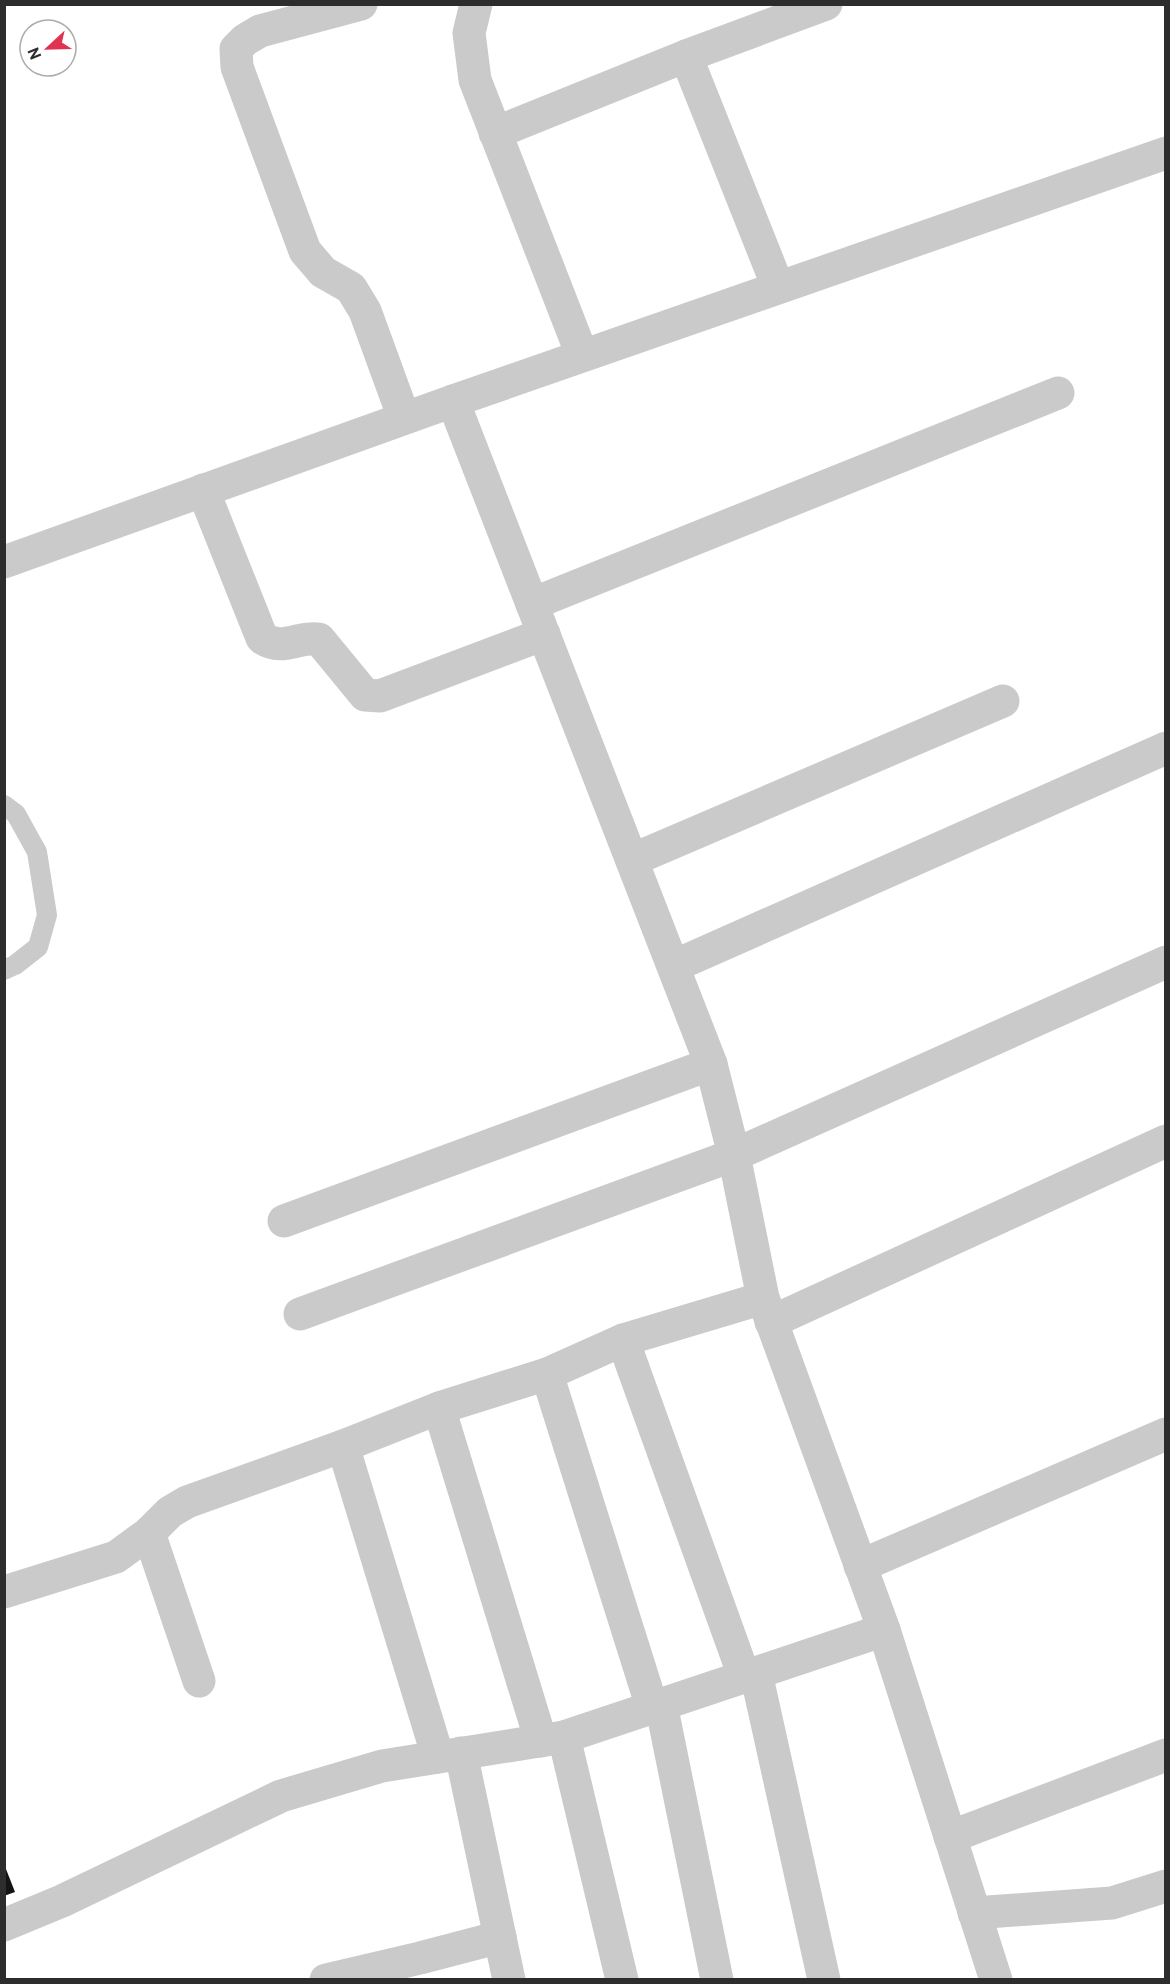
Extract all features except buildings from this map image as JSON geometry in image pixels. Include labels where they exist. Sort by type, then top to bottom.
[{"type":"street","points":[[361,4],[261,32],[245,40],[236,49],[237,67],[305,251],[323,272],[351,288],[365,311],[404,418]]},
{"type":"street","points":[[477,4],[469,33],[475,80],[582,356]]},
{"type":"street","points":[[495,133],[686,56],[825,4]]},
{"type":"street","points":[[686,56],[778,287]]},
{"type":"street","points":[[4,562],[453,400],[1166,153]]},
{"type":"street","points":[[203,490],[262,638],[271,644],[280,645],[308,637],[319,639],[365,695],[380,696],[538,619],[1058,393]]},
{"type":"street","points":[[453,400],[711,1064],[734,1155],[767,1310],[884,1630],[996,1980]]},
{"type":"street","points":[[632,860],[1003,701]]},
{"type":"street","points":[[674,966],[1166,748]]},
{"type":"street","points":[[300,1314],[734,1155],[1166,962]]},
{"type":"street","points":[[284,1221],[711,1064]]},
{"type":"street","points":[[4,1592],[116,1557],[149,1533],[170,1512],[187,1502],[343,1446],[439,1408],[547,1374],[623,1340],[767,1310],[1166,1141]]},
{"type":"street","points":[[623,1340],[750,1675],[824,1980]]},
{"type":"street","points":[[547,1374],[656,1706],[717,1980]]},
{"type":"street","points":[[439,1408],[553,1739],[622,1980]]},
{"type":"street","points":[[860,1566],[1166,1434]]},
{"type":"street","points":[[343,1446],[449,1755],[500,1937],[509,1980]]},
{"type":"street","points":[[149,1533],[199,1681]]},
{"type":"street","points":[[4,1925],[62,1901],[280,1796],[382,1766],[553,1739],[884,1630]]},
{"type":"street","points":[[950,1837],[1166,1755]]},
{"type":"street","points":[[975,1913],[1112,1903],[1166,1886]]},
{"type":"street","points":[[326,1980],[500,1937]]},
{"type":"lane","points":[[4,806],[16,814],[36,852],[47,915],[38,947],[15,965],[4,970]]}]
